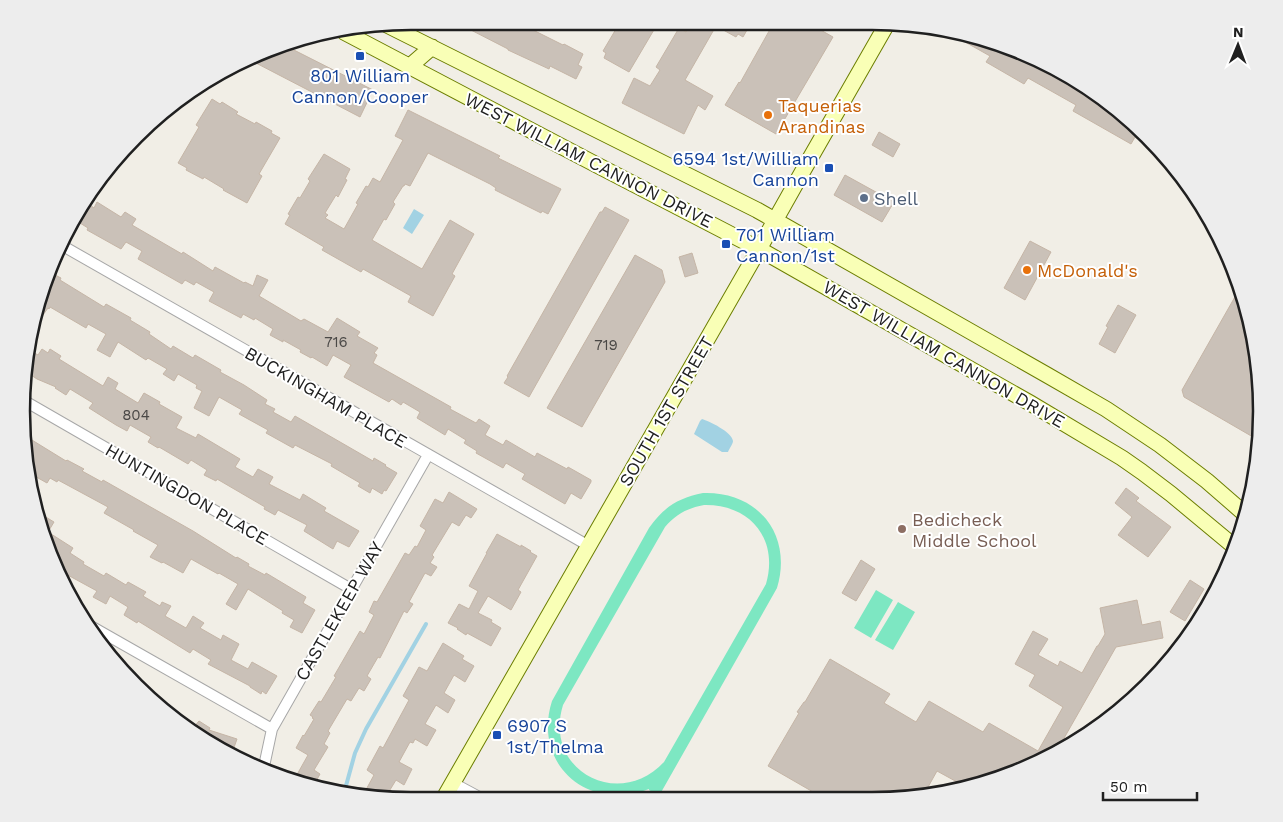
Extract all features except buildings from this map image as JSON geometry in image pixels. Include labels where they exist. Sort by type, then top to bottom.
[{"type":"main road","name":"SOUTH 1ST STREET","points":[[448,792],[883,30]]},
{"type":"main road","name":"WEST WILLIAM CANNON DRIVE","points":[[398,31],[775,220],[1106,409],[1185,463],[1240,510]]},
{"type":"main road","name":"WEST WILLIAM CANNON DRIVE","points":[[349,35],[760,249],[1030,403],[1122,458],[1171,494],[1229,543]]},
{"type":"main road","points":[[409,67],[432,47]]},
{"type":"street","name":"BUCKINGHAM PLACE","points":[[66,248],[589,546]]},
{"type":"street","name":"HUNTINGDON PLACE","points":[[30,404],[351,589]]},
{"type":"street","name":"CASTLEKEEP WAY","points":[[265,763],[272,729],[428,455]]},
{"type":"street","points":[[101,632],[272,729]]},
{"type":"street","points":[[453,783],[470,792]]},
{"type":"green space","points":[[703,493],[723,494],[755,508],[767,520],[775,534],[780,551],[781,569],[777,588],[661,792],[652,792],[649,789],[638,792],[599,792],[586,788],[570,778],[558,763],[550,745],[548,724],[552,701],[649,528],[660,514],[672,504]],"holes":[[[704,505],[720,506],[735,511],[757,527],[764,539],[768,553],[769,568],[766,584],[664,762],[646,776],[626,783],[607,783],[589,776],[574,765],[564,748],[560,728],[563,705],[669,522],[683,512]]]},
{"type":"green space","points":[[876,590],[893,600],[871,638],[854,628]]},
{"type":"green space","points":[[898,602],[915,612],[893,650],[875,640]]},
{"type":"water","points":[[414,209],[424,215],[412,234],[403,228]]},
{"type":"water","points":[[702,419],[720,427],[729,434],[733,442],[728,452],[722,452],[694,434]]},
{"type":"waterway","points":[[346,786],[355,753],[366,729],[426,624]]},
{"type":"place","name":"801 William Cannon/Cooper","points":[[360,56]]},
{"type":"place","name":"Taquerias Arandinas","points":[[768,115]]},
{"type":"place","name":"6594 1st/William Cannon","points":[[829,168]]},
{"type":"place","name":"Shell","points":[[864,198]]},
{"type":"place","name":"701 William Cannon/1st","points":[[726,244]]},
{"type":"place","name":"McDonald's","points":[[1027,270]]},
{"type":"place","name":"Bedicheck Middle School","points":[[902,529]]},
{"type":"place","name":"6907 S 1st/Thelma","points":[[497,735]]}]
